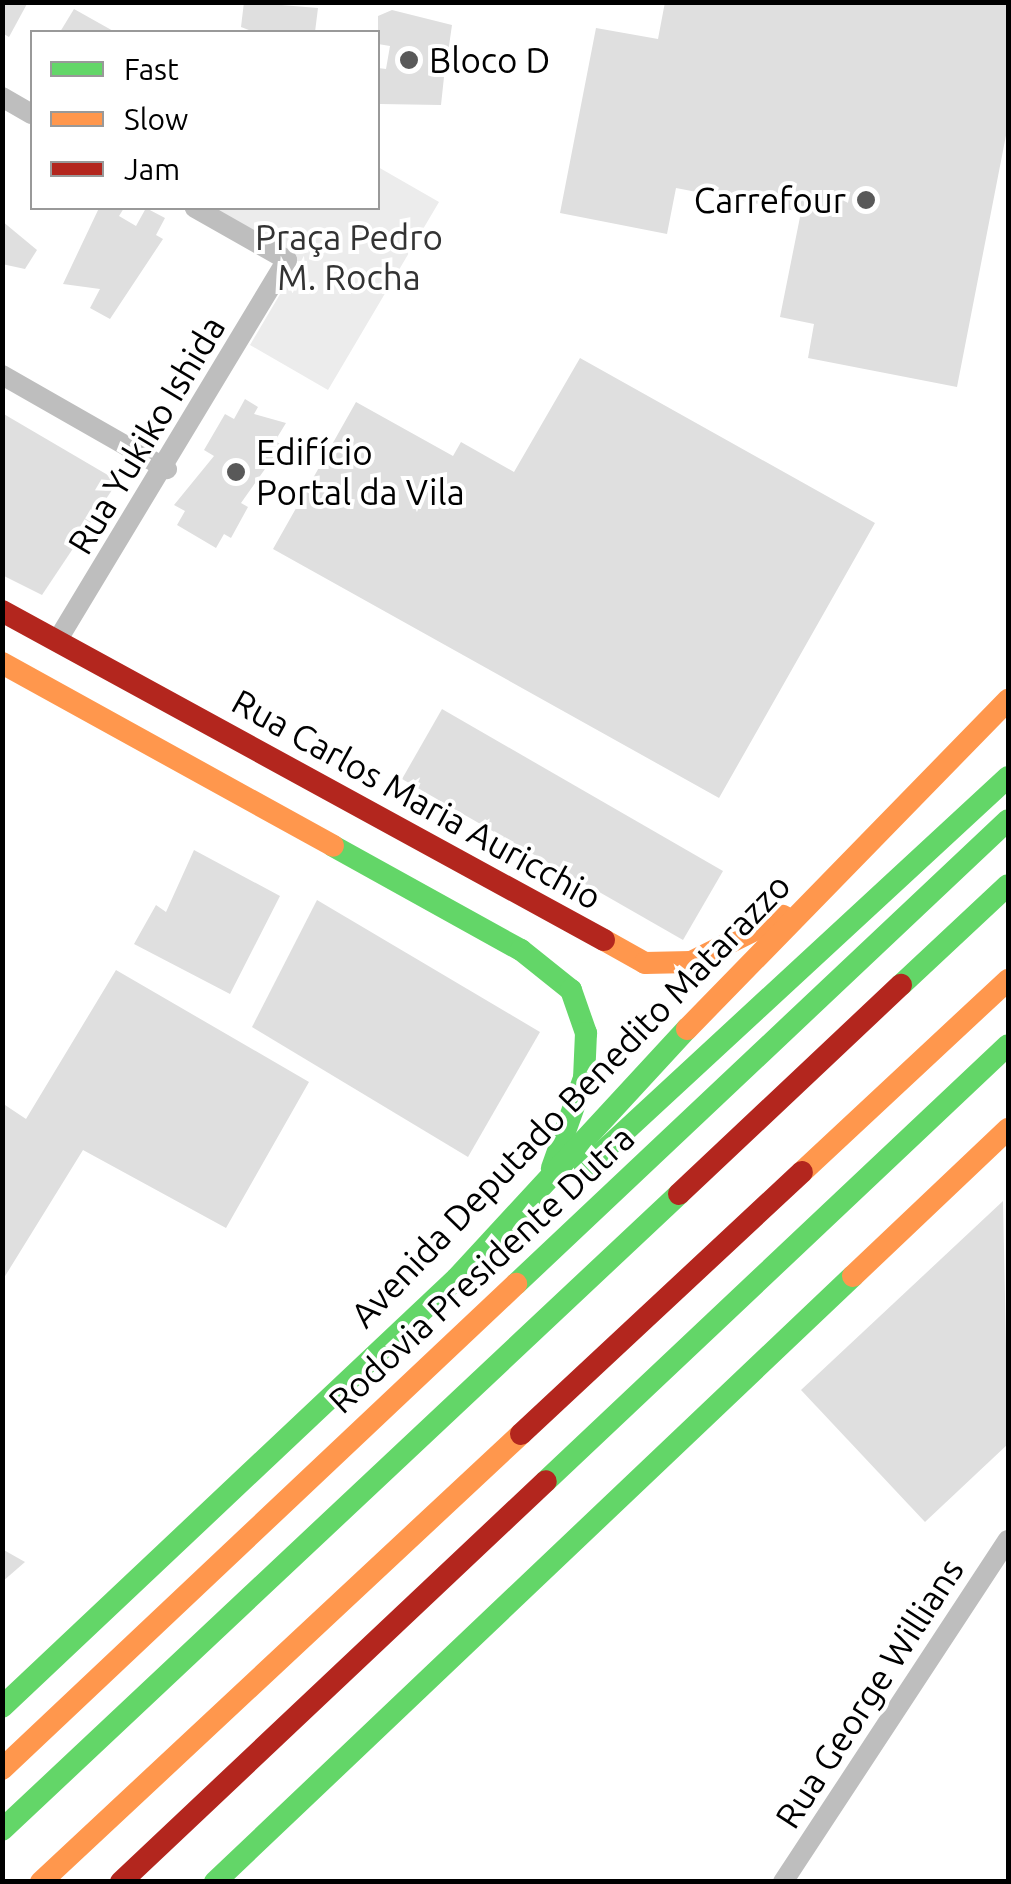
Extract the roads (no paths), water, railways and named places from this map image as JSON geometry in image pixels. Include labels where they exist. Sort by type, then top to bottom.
[{"type":"main road","name":"Rua Carlos Maria Auricchio","points":[[2,610],[645,963],[691,962],[805,902]]},
{"type":"main road","points":[[5,664],[57,641]]},
{"type":"main road","points":[[5,664],[521,950],[571,990],[586,1033],[584,1078],[540,1192]]},
{"type":"main road","name":"Avenida Deputado Benedito Matarazzo","points":[[2,1707],[457,1278],[805,902],[1008,700]]},
{"type":"main road","points":[[457,1278],[1008,776]]},
{"type":"main road","name":"Rodovia Presidente Dutra","points":[[2,1769],[1008,820]]},
{"type":"main road","points":[[2,1830],[1008,884]]},
{"type":"main road","points":[[41,1882],[1008,980]]},
{"type":"main road","points":[[121,1882],[1008,1046]]},
{"type":"main road","points":[[214,1882],[1008,1128]]},
{"type":"street","points":[[2,97],[30,113]]},
{"type":"street","name":"Rua Yukiko Ishida","points":[[57,641],[166,469],[287,260],[200,210]]},
{"type":"street","points":[[2,375],[166,469]]},
{"type":"street","name":"Rua George Willians","points":[[783,1882],[1008,1540]]},
{"type":"place","name":"Bloco D","points":[[409,60]]},
{"type":"place","name":"Carrefour","points":[[866,200]]},
{"type":"place","name":"Edifício Portal da Vila","points":[[236,472]]},
{"type":"park label","name":"Praça Pedro M. Rocha","points":[[349,257]]}]
